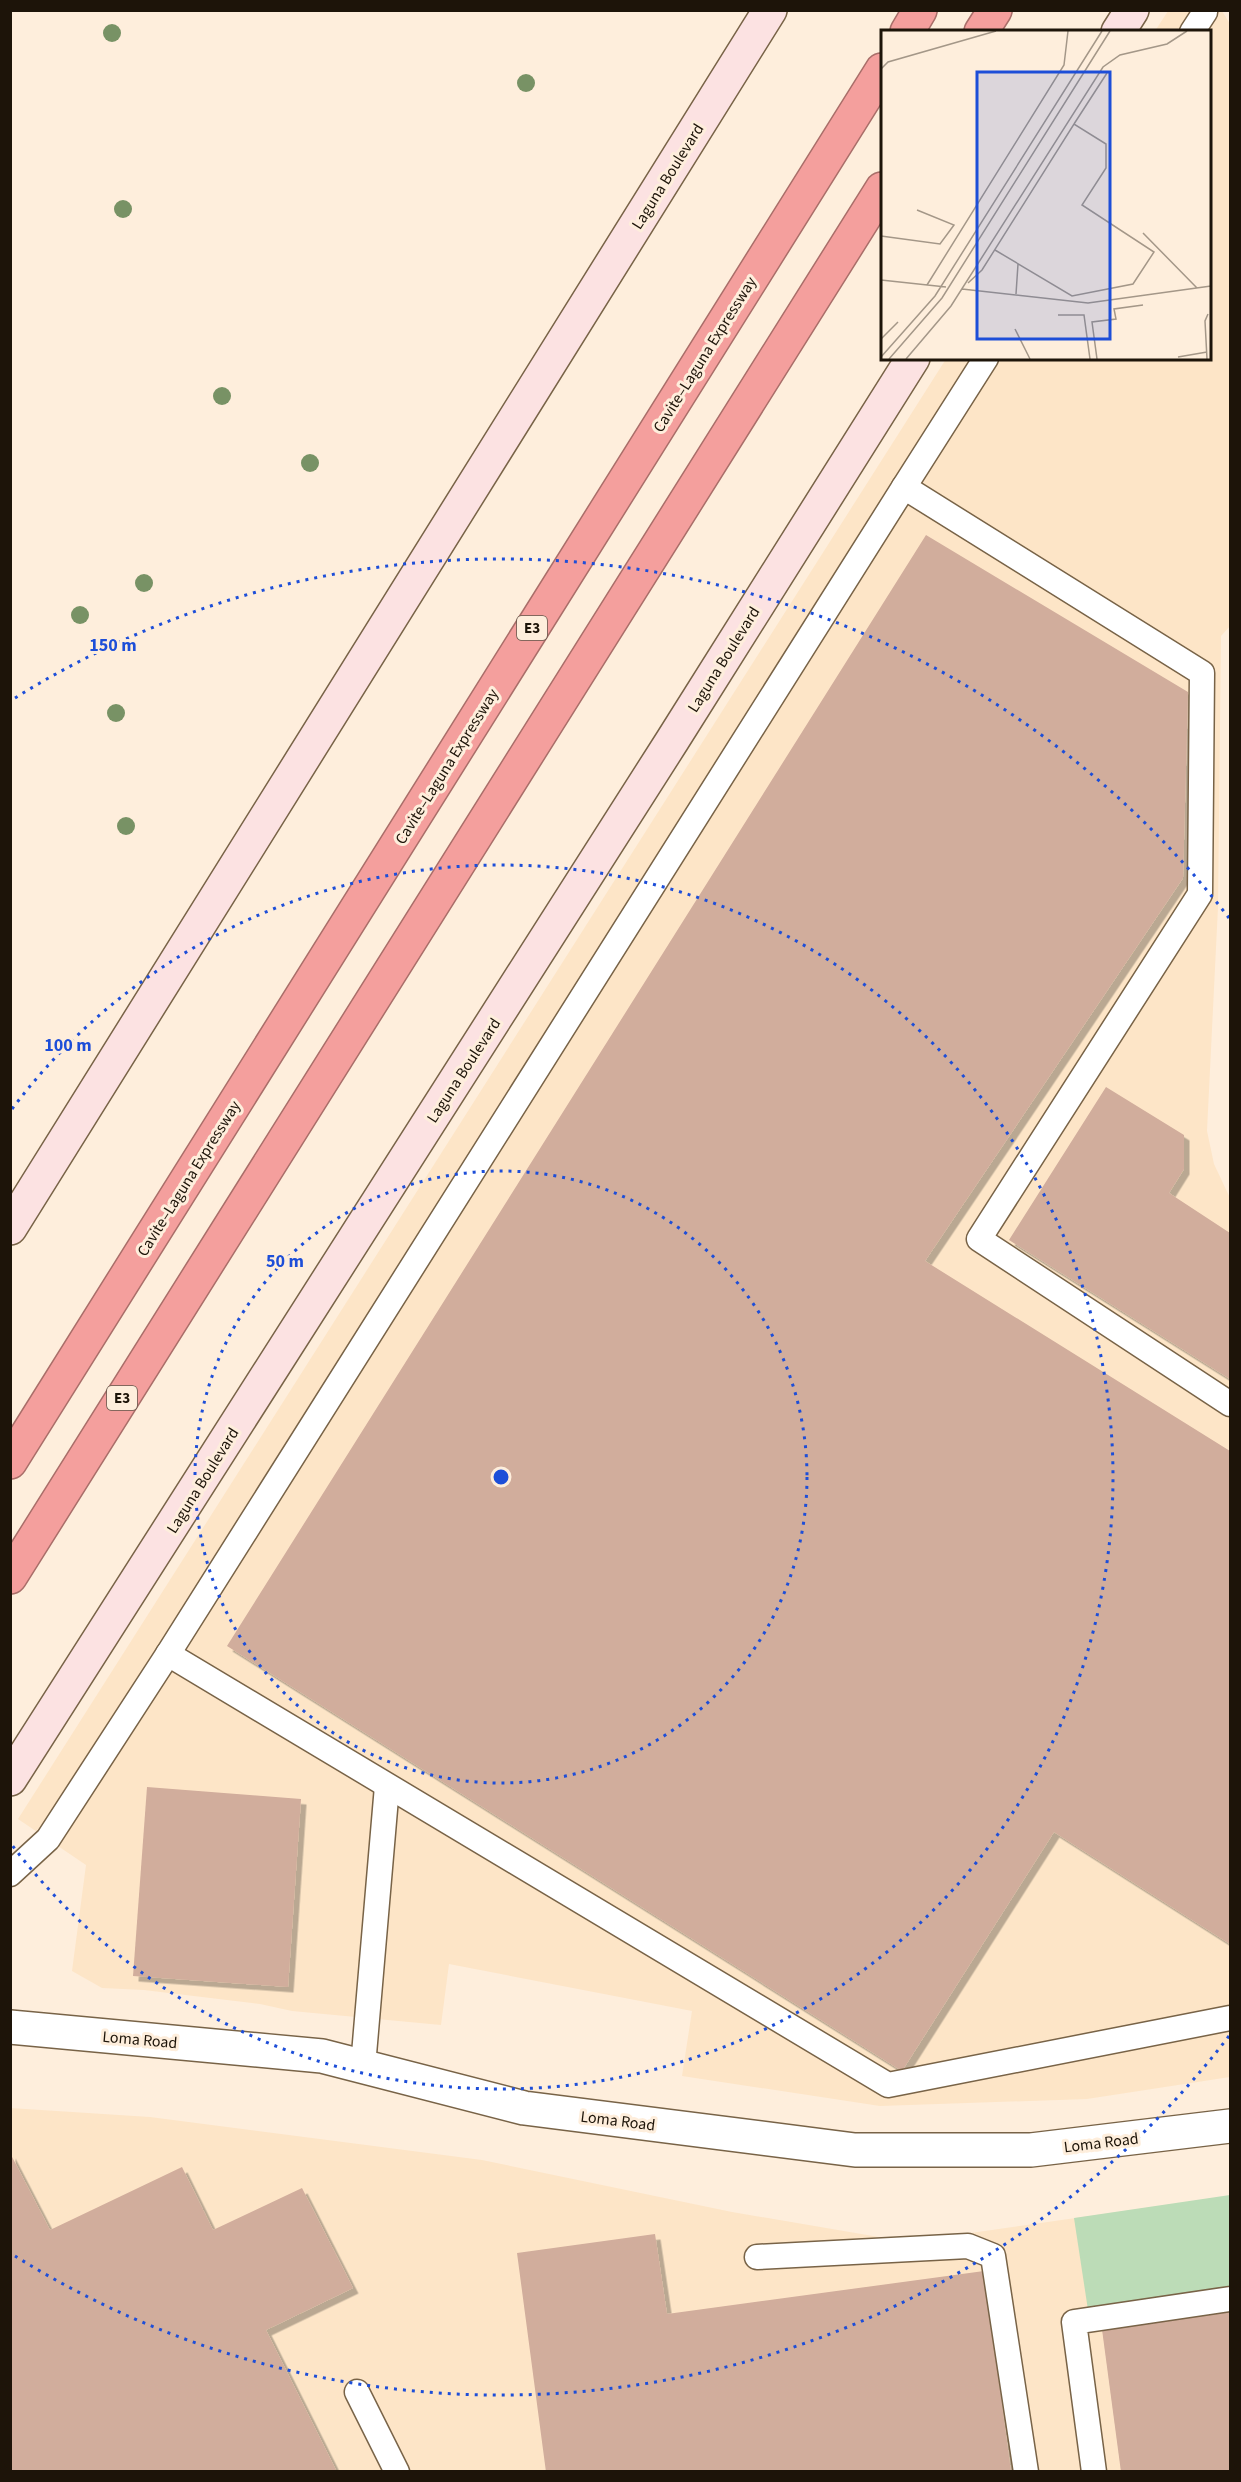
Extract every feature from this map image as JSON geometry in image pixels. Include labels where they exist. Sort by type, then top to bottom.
[{"type":"highway","points":[[908,30],[920,10]]},
{"type":"highway","points":[[982,30],[995,10]]},
{"type":"highway","name":"Cavite–Laguna Expressway","points":[[10,1462],[881,72]]},
{"type":"highway","name":"E3","points":[[10,1577],[881,191]]},
{"type":"main road","name":"Laguna Boulevard","points":[[10,1228],[770,10]]},
{"type":"main road","points":[[1119,30],[1132,10]]},
{"type":"main road","name":"Laguna Boulevard","points":[[10,1779],[672,741],[912,360]]},
{"type":"street","name":"Loma Road","points":[[10,2027],[322,2056],[524,2108],[855,2150],[1030,2150],[1230,2126]]},
{"type":"lane","points":[[10,1874],[48,1839],[168,1654],[985,360]]},
{"type":"lane","points":[[904,487],[1202,674],[1200,894],[979,1239],[1230,1404]]},
{"type":"lane","points":[[168,1654],[888,2085],[1230,2018]]},
{"type":"lane","points":[[363,2066],[387,1786]]},
{"type":"lane","points":[[757,2257],[968,2246],[993,2256],[1026,2472]]},
{"type":"lane","points":[[1094,2472],[1074,2322],[1230,2300]]},
{"type":"lane","points":[[357,2392],[397,2472]]},
{"type":"shaded area","points":[[1168,11],[1222,11],[1230,24],[1230,626],[1221,636],[1218,907],[1207,1131],[1214,1164],[1230,1198],[1230,2077],[1087,2099],[880,2106],[682,2076],[692,2011],[449,1964],[441,2025],[292,2011],[260,2004],[144,1990],[102,1988],[72,1971],[86,1865],[18,1819],[945,360],[1211,360],[1211,30],[1156,30]]},
{"type":"shaded area","points":[[10,2108],[150,2117],[482,2160],[732,2212],[908,2242],[1230,2196],[1230,2471],[11,2471]]},
{"type":"green space","points":[[1230,2195],[1230,2289],[1088,2310],[1074,2218]]},
{"type":"building","points":[[926,535],[1188,692],[1183,878],[925,1261],[1230,1451],[1230,1944],[1054,1832],[902,2071],[227,1646]]},
{"type":"building","points":[[1106,1087],[1184,1135],[1184,1169],[1169,1193],[1230,1233],[1230,1379],[1009,1240]]},
{"type":"building","points":[[147,1787],[301,1799],[288,1987],[133,1976]]},
{"type":"building","points":[[10,2153],[50,2230],[182,2167],[213,2230],[302,2188],[353,2288],[266,2330],[337,2472],[10,2472]]},
{"type":"building","points":[[655,2234],[667,2314],[984,2271],[1011,2472],[546,2472],[517,2253]]},
{"type":"building","points":[[1230,2304],[1230,2472],[1121,2472],[1101,2322]]}]
